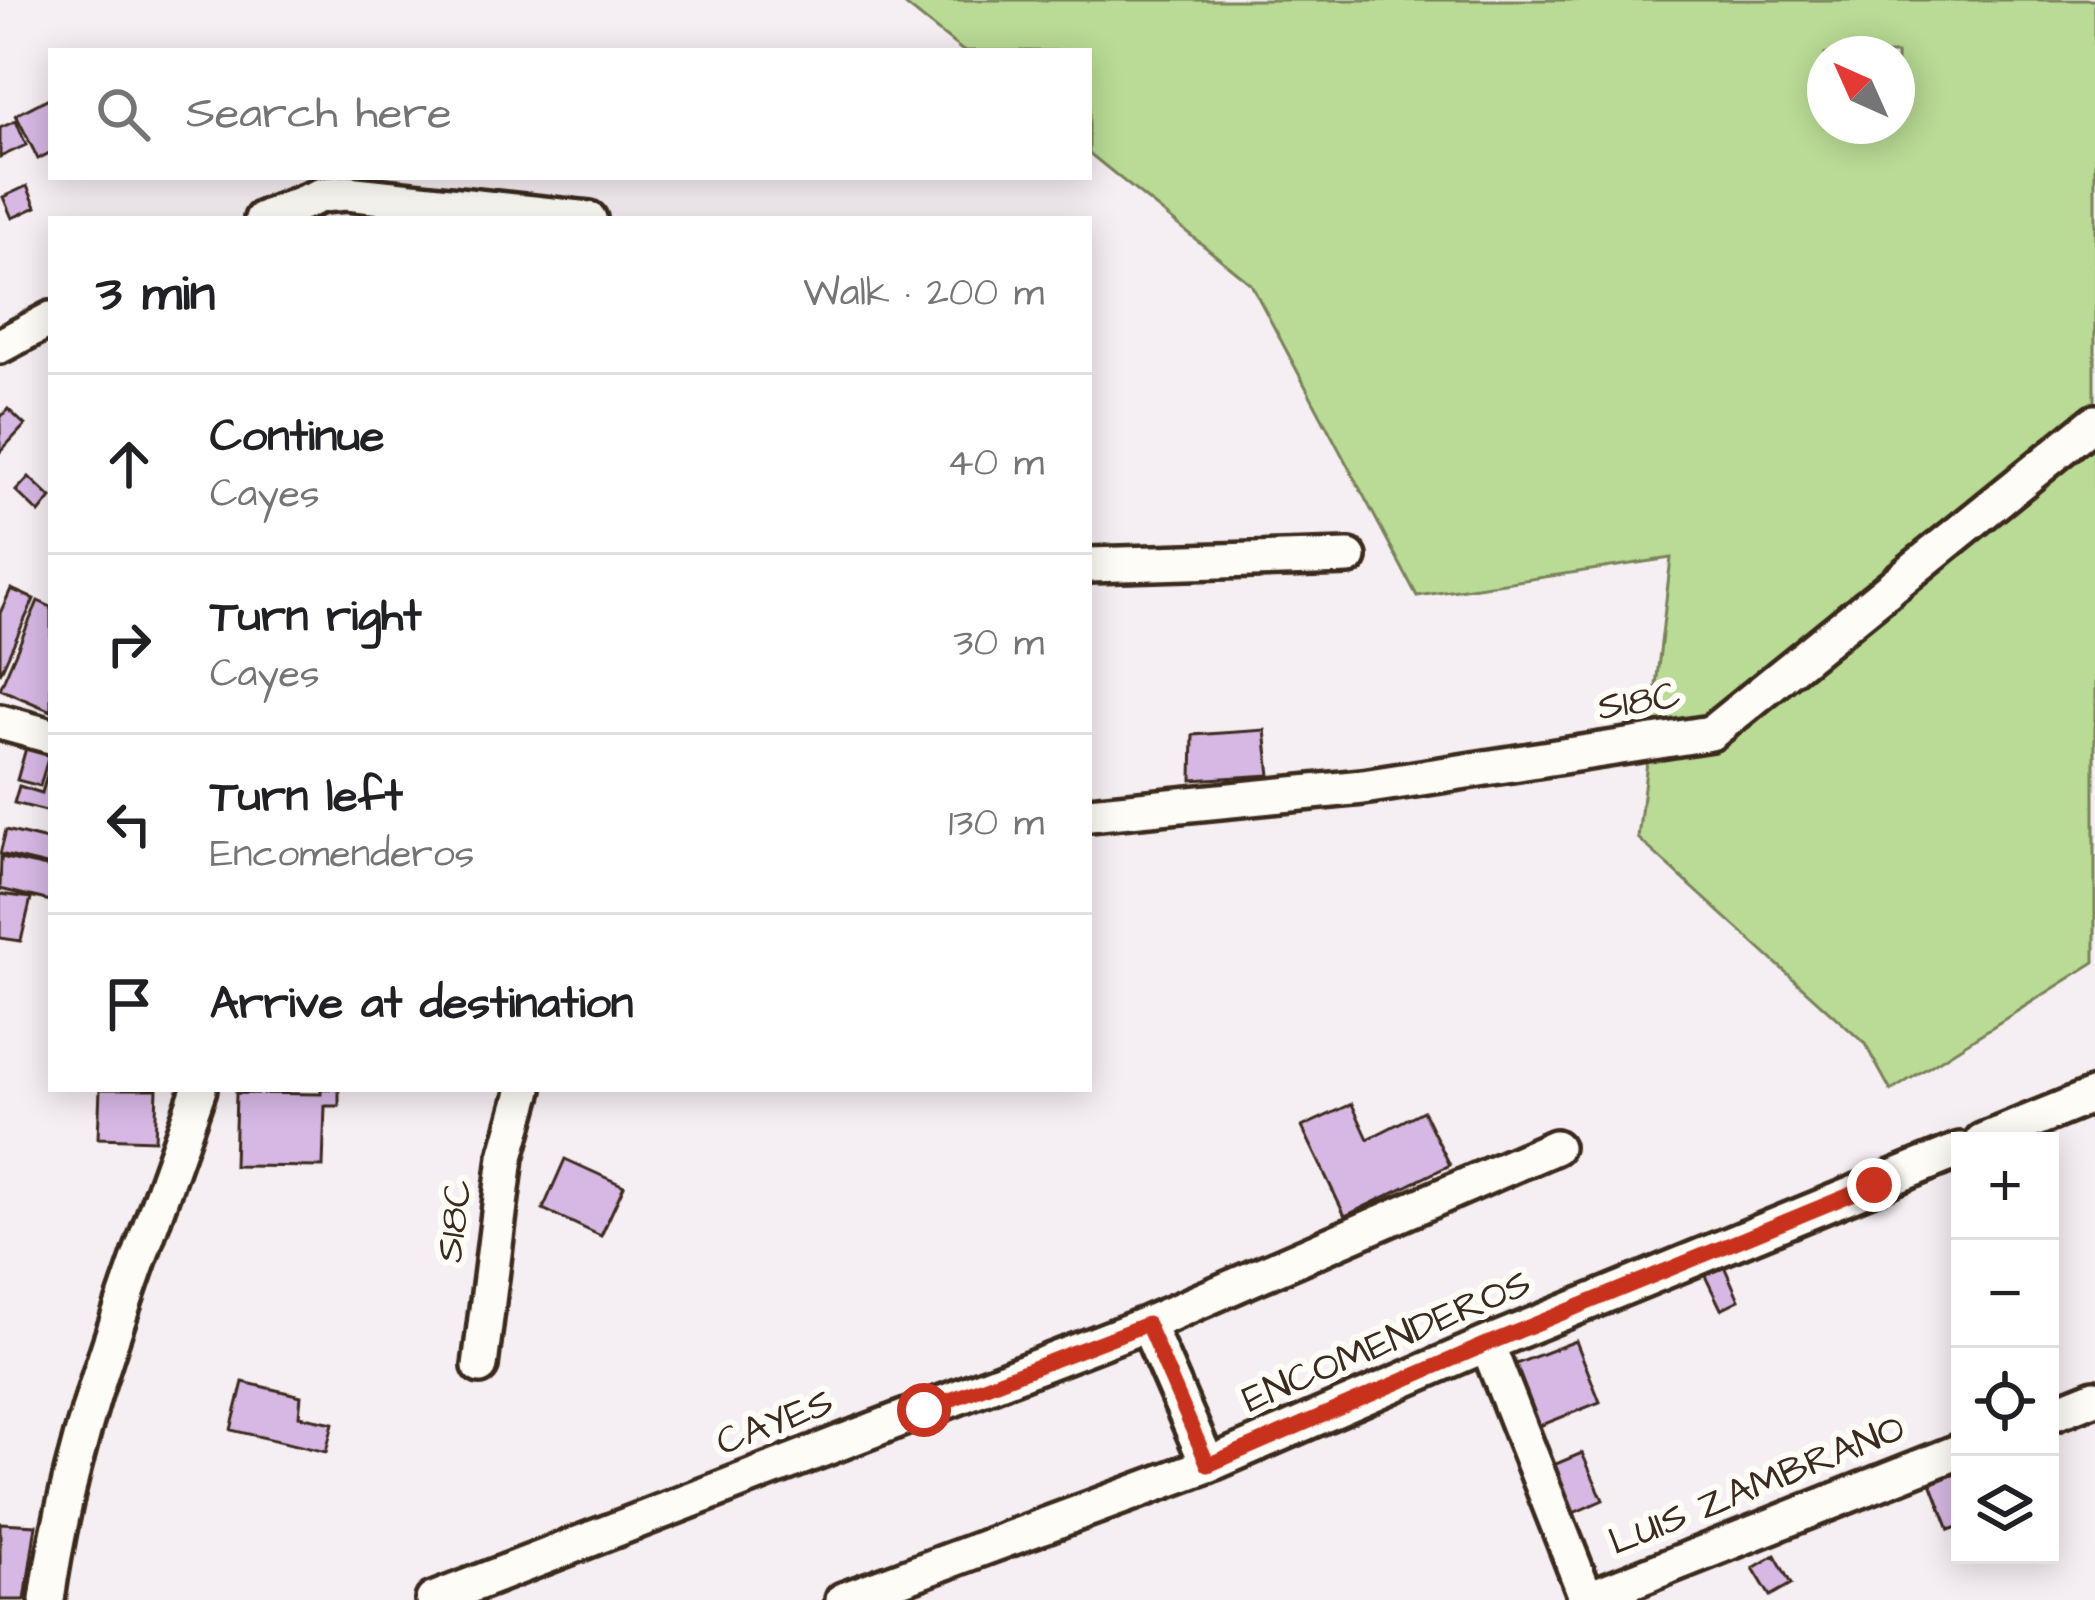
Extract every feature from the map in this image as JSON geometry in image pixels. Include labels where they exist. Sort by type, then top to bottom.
[{"type":"street","points":[[270,216],[322,195],[346,193],[561,216]]},
{"type":"street","points":[[0,346],[48,321]]},
{"type":"street","name":"S18C","points":[[1092,814],[1363,787],[1712,733],[2095,422]]},
{"type":"street","points":[[1092,565],[1349,557]]},
{"type":"street","points":[[0,722],[48,735]]},
{"type":"street","points":[[47,1600],[56,1533],[86,1420],[199,1092]]},
{"type":"street","name":"S18C","points":[[480,1366],[506,1157],[524,1092]]},
{"type":"street","points":[[2004,1132],[2095,1095]]},
{"type":"street","name":"CAYES","points":[[433,1600],[1147,1324],[1555,1147]]},
{"type":"street","name":"ENCOMENDEROS","points":[[843,1600],[1208,1465],[1487,1344],[1951,1154]]},
{"type":"street","points":[[1147,1324],[1208,1465]]},
{"type":"street","points":[[1487,1344],[1586,1599]]},
{"type":"street","points":[[2059,1411],[2095,1397]]},
{"type":"street","name":"LUIS ZAMBRANO","points":[[1586,1599],[1951,1455]]},
{"type":"green space","points":[[899,0],[2095,0],[2095,962],[1891,1091],[1865,1044],[1638,838],[1671,558],[1417,596],[1251,284],[1092,155],[1092,48],[959,48]]},
{"type":"building","points":[[48,99],[48,154],[38,159],[16,115]]},
{"type":"building","points":[[16,121],[26,145],[0,157],[0,128]]},
{"type":"building","points":[[27,186],[36,207],[12,218],[3,197]]},
{"type":"building","points":[[8,409],[25,425],[0,452],[0,418]]},
{"type":"building","points":[[29,477],[48,495],[48,502],[39,513],[16,491]]},
{"type":"building","points":[[11,589],[34,599],[0,674],[0,613]]},
{"type":"building","points":[[38,601],[48,606],[48,710],[0,689]]},
{"type":"building","points":[[1265,730],[1270,775],[1192,780],[1193,735]]},
{"type":"building","points":[[28,741],[48,747],[40,786],[17,780]]},
{"type":"building","points":[[48,772],[48,812],[14,803],[19,786],[42,793]]},
{"type":"building","points":[[6,830],[48,840],[48,865],[0,854]]},
{"type":"building","points":[[1,857],[48,867],[48,900],[0,889]]},
{"type":"building","points":[[0,894],[31,898],[21,941],[0,938]]},
{"type":"building","points":[[100,1092],[157,1092],[155,1140],[98,1138]]},
{"type":"building","points":[[339,1092],[339,1106],[325,1106],[323,1167],[234,1166],[236,1093]]},
{"type":"building","points":[[1352,1104],[1368,1139],[1423,1111],[1450,1165],[1345,1216],[1302,1127]]},
{"type":"building","points":[[565,1159],[624,1186],[601,1236],[543,1209]]},
{"type":"building","points":[[1724,1266],[1739,1300],[1721,1309],[1705,1276]]},
{"type":"building","points":[[1576,1341],[1600,1402],[1537,1427],[1513,1365]]},
{"type":"building","points":[[243,1382],[301,1396],[299,1416],[333,1423],[326,1452],[231,1430]]},
{"type":"building","points":[[1582,1453],[1603,1500],[1571,1514],[1551,1466]]},
{"type":"building","points":[[1951,1475],[1951,1529],[1949,1530],[1931,1483]]},
{"type":"building","points":[[0,1523],[36,1525],[25,1600],[0,1600]]},
{"type":"building","points":[[1775,1555],[1791,1584],[1770,1596],[1753,1568]]},
{"type":"route","points":[[924,1410],[1147,1324],[1208,1465],[1874,1185]]}]
